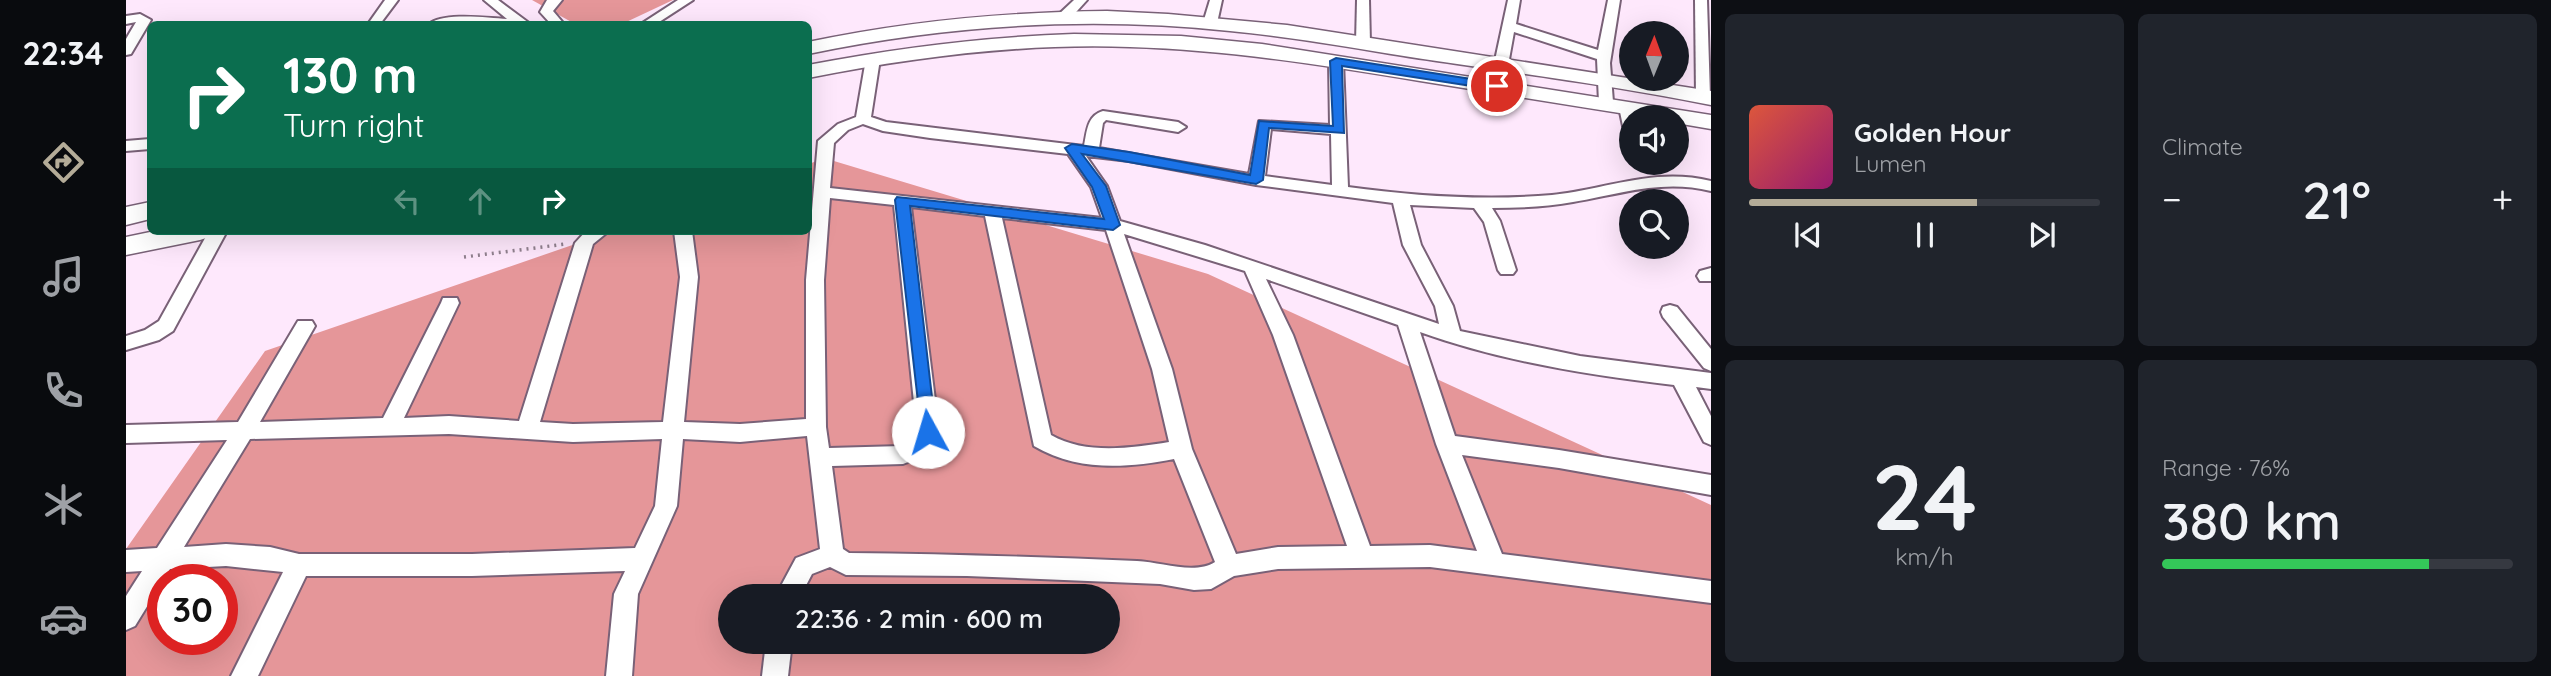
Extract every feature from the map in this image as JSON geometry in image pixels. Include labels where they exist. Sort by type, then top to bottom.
[{"type":"main road","points":[[812,47],[920,27],[982,22],[1062,19],[1210,23],[1501,65],[1616,104],[1707,98]]},
{"type":"main road","points":[[812,71],[967,45],[1051,40],[1113,40],[1234,47],[1616,104],[1711,122]]},
{"type":"main road","points":[[126,216],[147,212]]},
{"type":"main road","points":[[126,246],[180,235]]},
{"type":"street","points":[[376,21],[392,0]]},
{"type":"street","points":[[490,0],[519,21]]},
{"type":"street","points":[[555,21],[545,12],[556,0]]},
{"type":"street","points":[[653,21],[687,0]]},
{"type":"street","points":[[1062,19],[1081,0]]},
{"type":"street","points":[[1210,23],[1216,0]]},
{"type":"street","points":[[1363,0],[1363,43]]},
{"type":"street","points":[[1501,65],[1514,0]]},
{"type":"street","points":[[1614,0],[1602,56],[1616,104]]},
{"type":"street","points":[[1701,0],[1707,98]]},
{"type":"street","points":[[126,20],[144,20],[126,51]]},
{"type":"street","points":[[1507,25],[1602,56]]},
{"type":"street","points":[[863,119],[873,59]]},
{"type":"street","points":[[1336,61],[1340,191]]},
{"type":"street","points":[[1081,150],[1096,122],[1103,115],[1178,127]]},
{"type":"street","points":[[832,555],[816,427],[814,321],[817,244],[826,141],[844,127],[863,119],[883,126],[1081,150],[1256,180],[1401,200],[1480,204],[1555,200],[1617,189],[1644,181],[1678,179],[1711,186]]},
{"type":"street","points":[[1256,180],[1264,124],[1339,130]]},
{"type":"street","points":[[126,146],[147,144]]},
{"type":"street","points":[[1081,150],[1099,186],[1162,369],[1181,449],[1230,566]]},
{"type":"street","points":[[1643,175],[1644,181]]},
{"type":"street","points":[[822,192],[1113,225],[1252,267],[1452,336],[1528,355],[1622,372],[1711,381]]},
{"type":"street","points":[[820,457],[903,455],[921,448],[928,432],[902,200]]},
{"type":"street","points":[[1401,200],[1412,245],[1444,306],[1452,336]]},
{"type":"street","points":[[1480,204],[1492,221],[1507,270]]},
{"type":"street","points":[[992,210],[1042,440],[1051,448],[1086,456],[1145,456],[1181,449]]},
{"type":"street","points":[[126,343],[152,335],[166,326],[216,235]]},
{"type":"street","points":[[527,430],[584,243],[592,235]]},
{"type":"street","points":[[619,676],[626,594],[666,506],[689,277],[684,235]]},
{"type":"street","points":[[1252,267],[1283,335],[1362,557]]},
{"type":"street","points":[[389,427],[450,303]]},
{"type":"street","points":[[1670,312],[1711,363]]},
{"type":"street","points":[[1406,320],[1447,444],[1494,564]]},
{"type":"street","points":[[126,618],[305,326]]},
{"type":"street","points":[[1681,379],[1711,436]]},
{"type":"street","points":[[126,434],[449,425],[573,433],[673,430],[740,433],[816,427]]},
{"type":"street","points":[[1447,444],[1559,458],[1711,485]]},
{"type":"street","points":[[126,561],[226,555],[270,558],[299,565],[472,565],[644,559]]},
{"type":"street","points":[[832,555],[846,564],[967,565],[1160,573],[1194,579],[1212,578],[1230,566],[1278,558],[1430,556],[1711,592]]},
{"type":"street","points":[[794,584],[804,566],[832,555]]},
{"type":"street","points":[[244,676],[299,565]]},
{"type":"street","points":[[775,676],[778,654]]},
{"type":"path","points":[[464,257],[584,243]]},
{"type":"shaded area","points":[[532,0],[673,0],[628,21],[570,21]]},
{"type":"shaded area","points":[[824,158],[1208,274],[1711,505],[1711,676],[126,676],[126,549],[265,351],[601,235],[812,235],[812,163]]},
{"type":"route","points":[[928,432],[902,200],[1113,225],[1099,186],[1072,148],[1256,180],[1264,124],[1339,130],[1336,61],[1497,86]]}]
